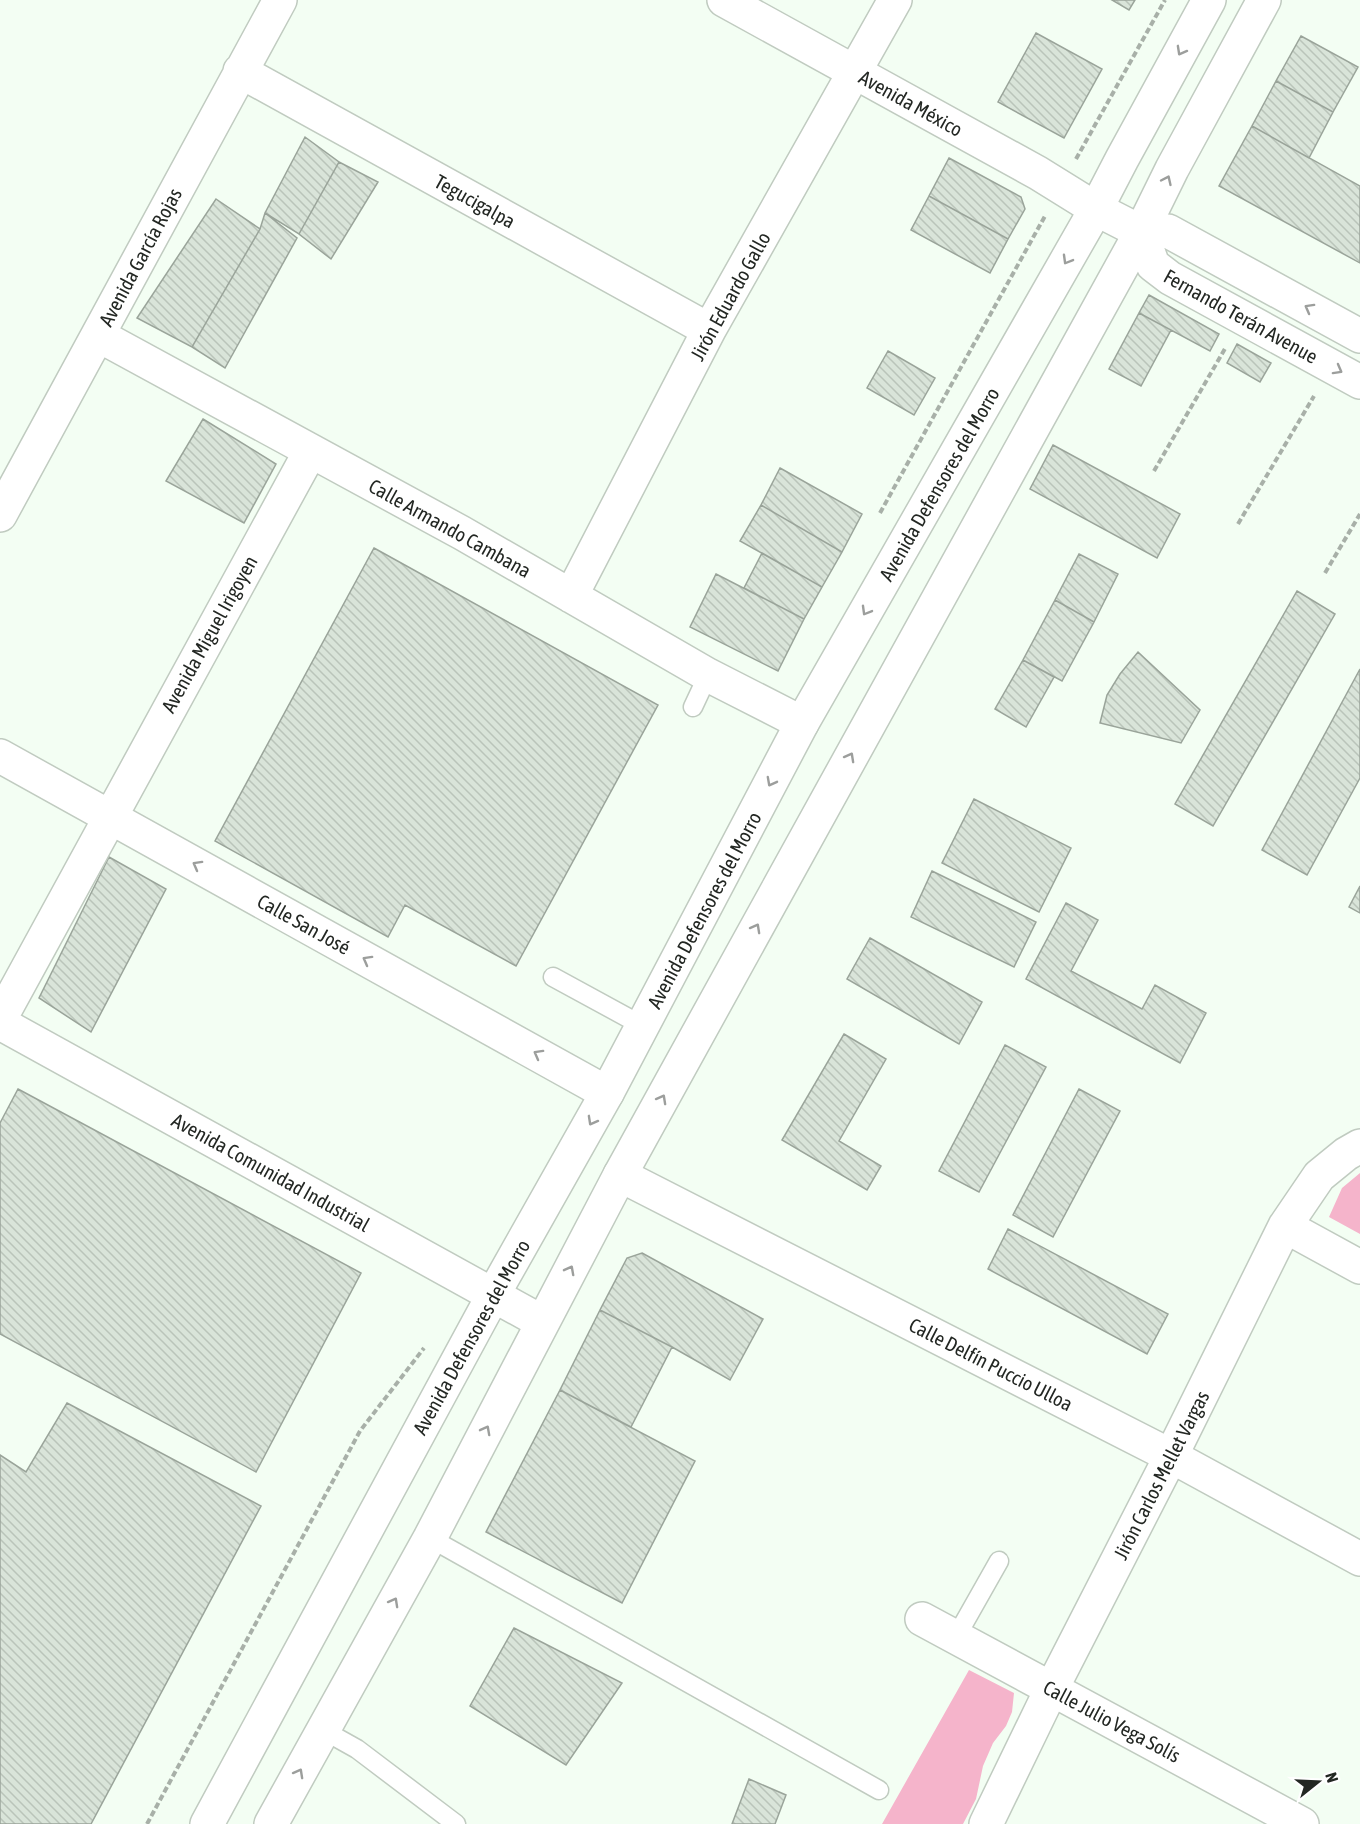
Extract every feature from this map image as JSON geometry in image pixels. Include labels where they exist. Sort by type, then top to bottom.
[{"type":"street","name":"Avenida García Rojas","points":[[0,515],[8,481],[98,335],[280,0]]},
{"type":"street","name":"Avenida México","points":[[724,0],[1038,173],[1096,209]]},
{"type":"street","name":"Jirón Eduardo Gallo","points":[[571,596],[709,330],[895,0]]},
{"type":"street","name":"Avenida Defensores del Morro","points":[[207,1824],[494,1295],[608,1093],[802,723],[1096,209],[1209,0]]},
{"type":"street","points":[[271,1824],[430,1538],[620,1175],[1141,232],[1172,169],[1264,0]]},
{"type":"street","name":"Tegucigalpa","points":[[240,71],[709,330]]},
{"type":"street","name":"Fernando Terán Avenue","points":[[1096,209],[1141,232],[1168,231],[1360,336]]},
{"type":"street","name":"Fernando Terán Avenue","points":[[1141,232],[1153,265],[1170,278],[1360,382]]},
{"type":"street","name":"Calle Armando Cambana","points":[[98,335],[462,533],[708,675],[802,723]]},
{"type":"street","name":"Avenida Miguel Irigoyen","points":[[0,1019],[310,452]]},
{"type":"street","name":"Calle San José","points":[[0,756],[608,1093]]},
{"type":"street","name":"Avenida Comunidad Industrial","points":[[0,1023],[542,1322]]},
{"type":"street","name":"Jirón Carlos Mellet Vargas","points":[[986,1824],[1285,1226],[1320,1176],[1346,1154],[1360,1146]]},
{"type":"street","name":"Calle Delfín Puccio Ulloa","points":[[620,1175],[1171,1456],[1360,1559]]},
{"type":"street","points":[[1285,1226],[1360,1267]]},
{"type":"street","name":"Calle Julio Vega Solís","points":[[922,1619],[1292,1821]]},
{"type":"lane","points":[[693,707],[708,675]]},
{"type":"lane","points":[[553,977],[643,1026]]},
{"type":"lane","points":[[430,1538],[879,1790]]},
{"type":"lane","points":[[956,1637],[999,1561]]},
{"type":"lane","points":[[324,1730],[357,1749],[456,1824]]},
{"type":"path","points":[[1096,125],[1165,0]]},
{"type":"path","points":[[1154,471],[1242,318]]},
{"type":"path","points":[[1238,524],[1331,366]]},
{"type":"path","points":[[1325,573],[1360,514]]},
{"type":"shaded area","points":[[1360,1173],[1360,1234],[1329,1217],[1342,1188]]},
{"type":"shaded area","points":[[969,1670],[1014,1693],[1012,1712],[1006,1726],[993,1743],[983,1766],[976,1799],[963,1824],[882,1824]]},
{"type":"building","points":[[1112,0],[1135,0],[1129,10]]},
{"type":"building","points":[[1036,33],[1102,69],[1064,138],[998,102]]},
{"type":"building","points":[[1301,36],[1358,67],[1333,112],[1276,81]]},
{"type":"building","points":[[1276,81],[1333,112],[1309,158],[1252,126]]},
{"type":"building","points":[[1252,126],[1360,186],[1360,263],[1219,186]]},
{"type":"building","points":[[305,137],[339,162],[299,234],[265,213]]},
{"type":"building","points":[[949,158],[1021,197],[1025,209],[1008,239],[929,196]]},
{"type":"building","points":[[339,162],[378,182],[331,259],[299,234]]},
{"type":"building","points":[[929,196],[1008,239],[990,273],[911,230]]},
{"type":"building","points":[[216,199],[260,229],[192,347],[137,318]]},
{"type":"building","points":[[265,213],[297,238],[225,368],[192,347],[260,229]]},
{"type":"building","points":[[1149,295],[1219,334],[1210,351],[1139,313]]},
{"type":"building","points":[[1139,313],[1171,330],[1141,386],[1109,369]]},
{"type":"building","points":[[1237,344],[1271,363],[1260,382],[1227,363]]},
{"type":"building","points":[[888,351],[935,378],[914,415],[867,388]]},
{"type":"building","points":[[203,419],[276,464],[244,523],[166,481]]},
{"type":"building","points":[[1053,445],[1180,514],[1157,558],[1030,489]]},
{"type":"building","points":[[780,468],[862,514],[842,552],[761,505]]},
{"type":"building","points":[[761,505],[842,552],[822,587],[740,541]]},
{"type":"building","points":[[374,548],[658,705],[516,966],[405,905],[388,937],[215,841]]},
{"type":"building","points":[[762,553],[822,587],[804,619],[744,588]]},
{"type":"building","points":[[1079,554],[1118,574],[1094,622],[1055,600]]},
{"type":"building","points":[[716,574],[804,619],[778,671],[690,627]]},
{"type":"building","points":[[1297,591],[1335,614],[1213,826],[1175,804]]},
{"type":"building","points":[[1055,600],[1094,622],[1062,681],[1023,660]]},
{"type":"building","points":[[1138,652],[1200,710],[1181,743],[1100,723],[1107,695]]},
{"type":"building","points":[[1023,660],[1054,677],[1026,727],[995,709]]},
{"type":"building","points":[[1360,669],[1360,778],[1307,875],[1262,850]]},
{"type":"building","points":[[974,799],[1071,848],[1039,912],[942,863]]},
{"type":"building","points":[[109,857],[166,889],[91,1032],[39,998]]},
{"type":"building","points":[[932,871],[1036,922],[1014,967],[911,917]]},
{"type":"building","points":[[1360,886],[1360,913],[1349,907]]},
{"type":"building","points":[[1066,903],[1098,920],[1071,971],[1142,1009],[1155,985],[1206,1013],[1180,1063],[1026,979]]},
{"type":"building","points":[[870,938],[982,1002],[959,1044],[847,979]]},
{"type":"building","points":[[844,1034],[886,1059],[839,1141],[881,1166],[867,1190],[782,1140]]},
{"type":"building","points":[[1005,1045],[1046,1067],[979,1192],[939,1171]]},
{"type":"building","points":[[18,1089],[361,1273],[256,1472],[0,1334],[0,1123]]},
{"type":"building","points":[[1079,1089],[1120,1111],[1053,1237],[1013,1215]]},
{"type":"building","points":[[1008,1229],[1168,1314],[1147,1354],[988,1269]]},
{"type":"building","points":[[642,1253],[763,1319],[730,1380],[600,1310],[627,1258]]},
{"type":"building","points":[[600,1310],[672,1347],[631,1427],[560,1390]]},
{"type":"building","points":[[560,1390],[695,1461],[622,1603],[486,1532]]},
{"type":"building","points":[[67,1403],[261,1506],[91,1824],[0,1824],[0,1455],[26,1472]]},
{"type":"building","points":[[514,1628],[622,1683],[566,1765],[470,1706]]},
{"type":"building","points":[[749,1779],[786,1795],[775,1824],[732,1824]]}]
